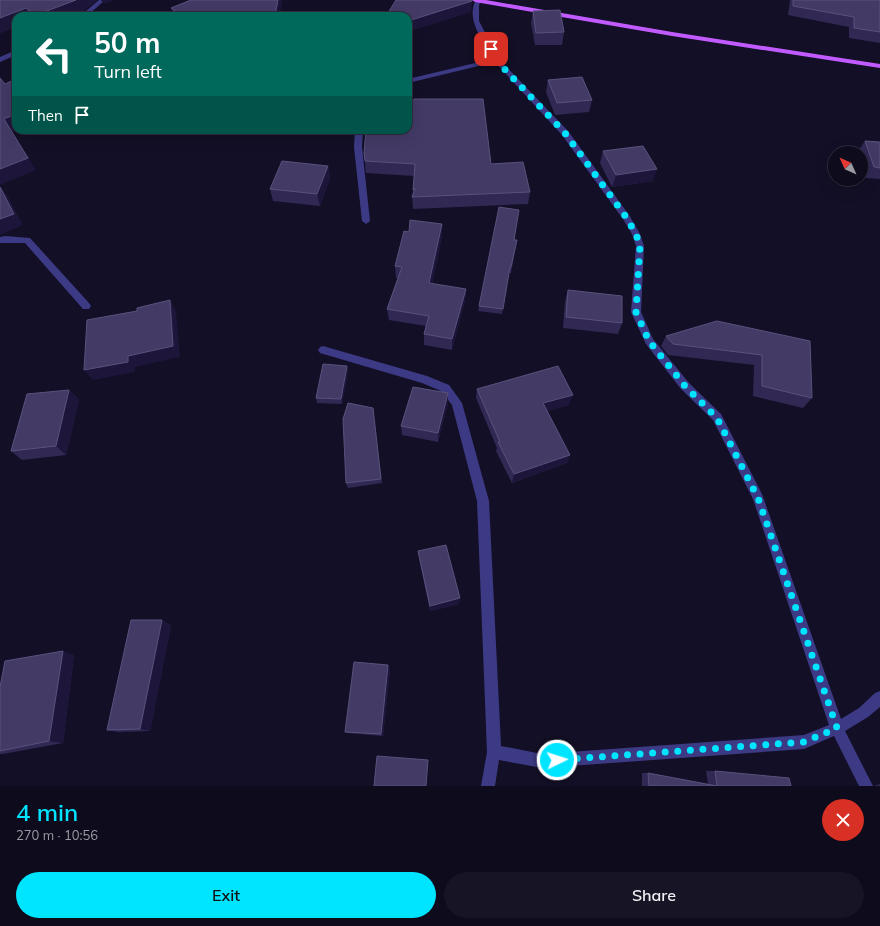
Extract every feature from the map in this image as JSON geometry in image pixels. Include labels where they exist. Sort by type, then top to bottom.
[{"type":"main road","points":[[477,0],[672,34],[880,66]]},
{"type":"street","points":[[89,12],[102,0]]},
{"type":"street","points":[[477,0],[476,21],[496,60],[565,133],[626,217],[636,234],[640,246],[636,312],[649,341],[685,386],[717,418],[758,498],[837,728],[866,786]]},
{"type":"street","points":[[0,60],[12,54]]},
{"type":"street","points":[[412,80],[496,60]]},
{"type":"street","points":[[359,134],[358,147],[366,221]]},
{"type":"street","points":[[0,240],[26,240],[86,306]]},
{"type":"street","points":[[323,350],[424,379],[445,388],[457,404],[483,501],[494,752],[488,786]]},
{"type":"street","points":[[494,752],[542,761],[804,742],[837,728],[873,706],[880,698]]},
{"type":"building","points":[[0,0],[76,0],[44,12],[32,12],[26,8],[12,12],[12,13],[0,18]]},
{"type":"building","points":[[191,0],[278,0],[276,12],[176,12],[171,8]]},
{"type":"building","points":[[396,0],[472,0],[412,20],[412,12],[388,12]]},
{"type":"building","points":[[793,0],[880,0],[880,32],[854,28],[854,17],[793,6]]},
{"type":"building","points":[[560,10],[564,32],[536,33],[533,11]]},
{"type":"building","points":[[582,77],[592,100],[557,103],[548,80]]},
{"type":"building","points":[[0,78],[5,84],[12,81],[12,116],[4,119],[28,158],[0,169]]},
{"type":"building","points":[[483,99],[491,164],[523,162],[530,192],[412,197],[415,188],[413,190],[415,164],[365,161],[366,134],[412,134],[412,100]]},
{"type":"building","points":[[865,141],[880,142],[880,168],[874,167]]},
{"type":"building","points":[[643,146],[657,169],[616,175],[603,151]]},
{"type":"building","points":[[282,161],[328,166],[317,194],[270,189]]},
{"type":"building","points":[[0,187],[14,214],[0,219]]},
{"type":"building","points":[[499,207],[519,210],[514,240],[517,240],[510,267],[503,309],[479,306]]},
{"type":"building","points":[[410,220],[442,224],[429,283],[466,289],[452,339],[424,334],[429,316],[387,309],[402,267],[395,266],[404,231],[409,232]]},
{"type":"building","points":[[568,290],[622,296],[622,323],[566,317]]},
{"type":"building","points":[[170,300],[173,346],[128,356],[128,362],[84,370],[87,320],[137,311],[137,308]]},
{"type":"building","points":[[717,321],[810,341],[812,398],[762,386],[762,355],[673,344],[666,336]]},
{"type":"building","points":[[323,364],[347,366],[341,399],[316,398]]},
{"type":"building","points":[[558,366],[573,395],[543,403],[570,455],[514,474],[498,442],[500,442],[477,389]]},
{"type":"building","points":[[413,387],[448,393],[438,433],[401,426]]},
{"type":"building","points":[[69,390],[56,446],[11,451],[27,394]]},
{"type":"building","points":[[348,403],[373,408],[381,479],[346,483],[343,419]]},
{"type":"building","points":[[446,545],[460,598],[430,606],[418,551]]},
{"type":"building","points":[[131,620],[162,620],[140,729],[107,730]]},
{"type":"building","points":[[63,651],[49,741],[0,751],[0,687],[5,661]]},
{"type":"building","points":[[354,662],[388,665],[381,734],[345,732]]},
{"type":"building","points":[[377,756],[428,760],[426,786],[374,786]]},
{"type":"building","points":[[715,771],[789,778],[791,786],[717,786]]},
{"type":"building","points":[[648,773],[717,786],[649,786]]},
{"type":"route","points":[[491,49],[496,60],[565,133],[626,217],[636,234],[640,246],[636,312],[641,326],[649,341],[685,386],[717,418],[758,498],[837,728],[804,742],[557,760]]}]
